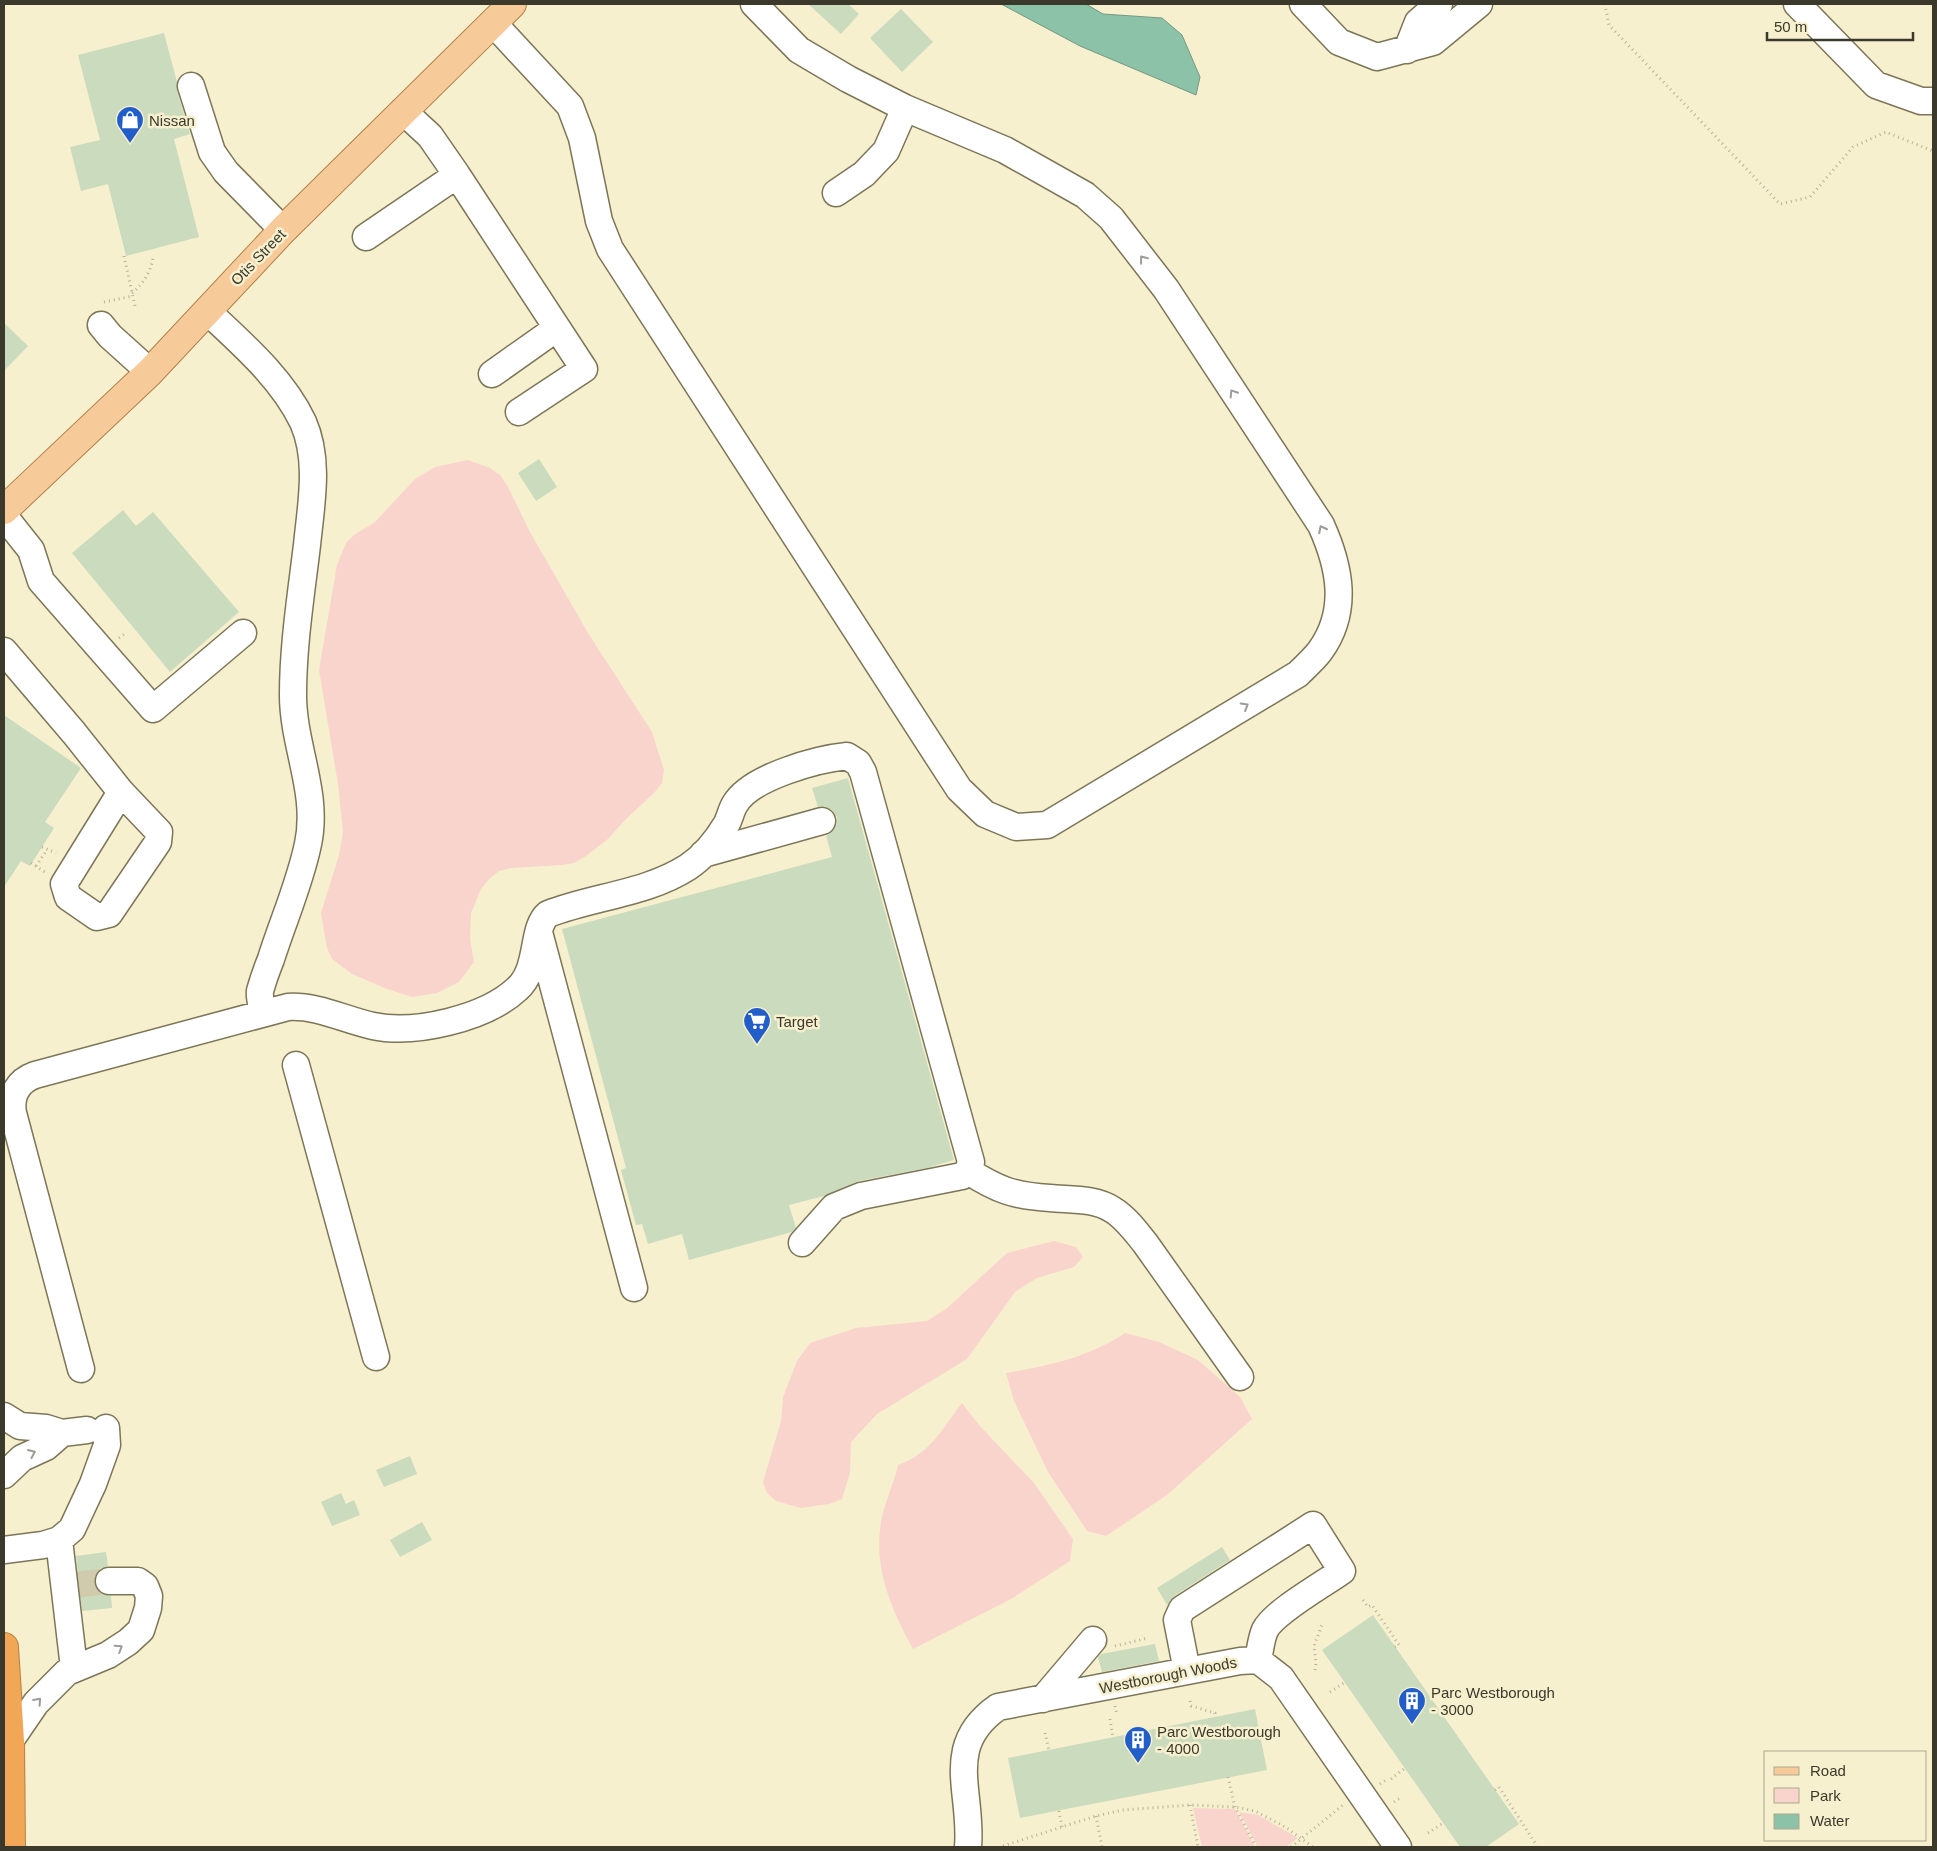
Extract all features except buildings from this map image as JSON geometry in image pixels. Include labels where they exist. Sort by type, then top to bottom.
[{"type":"highway","points":[[4,1647],[10,1741],[11,1847]]},
{"type":"main road","name":"Otis Street","points":[[4,510],[150,372],[283,230],[512,4]]},
{"type":"street","points":[[493,23],[570,106],[582,138],[599,221],[610,249],[958,789],[985,814],[1016,827],[1047,825],[1298,674],[1320,652],[1332,631],[1338,608],[1338,575],[1332,551],[1321,525],[1166,288],[1111,218],[1085,195],[1005,150],[905,108],[848,79],[799,50],[754,4]]},
{"type":"street","points":[[1303,4],[1339,42],[1378,57],[1433,42],[1478,4]]},
{"type":"street","points":[[1407,50],[1418,22],[1439,4]]},
{"type":"street","points":[[1797,4],[1876,85],[1921,101],[1933,101]]},
{"type":"street","points":[[191,86],[212,152],[226,172],[283,230]]},
{"type":"street","points":[[836,193],[864,174],[886,151],[905,108]]},
{"type":"street","points":[[404,111],[430,136],[584,369],[519,412]]},
{"type":"street","points":[[366,237],[457,175]]},
{"type":"street","points":[[207,311],[262,366],[288,396],[303,424],[311,456],[313,490],[294,656],[293,697],[296,736],[310,795],[311,828],[299,880],[260,992],[263,1013]]},
{"type":"street","points":[[99,314],[110,336],[150,372]]},
{"type":"street","points":[[492,374],[557,328]]},
{"type":"street","points":[[4,516],[31,550],[41,581],[153,709],[243,633]]},
{"type":"street","points":[[4,651],[74,733],[121,792]]},
{"type":"street","points":[[496,1004],[509,997],[520,987],[527,975],[535,952],[538,930],[548,914],[651,885],[675,875],[703,854],[717,838],[727,824],[735,804],[746,790],[788,770],[834,758],[847,756],[858,762],[866,780],[970,1159],[970,1166],[968,1171],[960,1177],[861,1196],[834,1206],[802,1243]]},
{"type":"street","points":[[703,854],[822,821]]},
{"type":"street","points":[[538,930],[634,1288]]},
{"type":"street","points":[[81,1369],[13,1113],[12,1101],[16,1089],[24,1080],[35,1074],[263,1013],[298,1006],[374,1026],[402,1029],[420,1028],[442,1023],[496,1004],[554,989]]},
{"type":"street","points":[[296,1066],[376,1357]]},
{"type":"street","points":[[968,1171],[999,1190],[1052,1199],[1070,1198],[1114,1210],[1134,1229],[1145,1243],[1240,1377]]},
{"type":"street","points":[[4,1416],[20,1426],[85,1431],[107,1445],[93,1484],[72,1529],[59,1540],[4,1550]]},
{"type":"street","points":[[4,1475],[22,1458],[85,1431]]},
{"type":"street","points":[[1186,1671],[1177,1620],[1182,1609],[1313,1525],[1342,1571],[1269,1624],[1264,1634],[1258,1660]]},
{"type":"street","points":[[59,1540],[70,1585],[74,1668]]},
{"type":"street","points":[[10,1741],[36,1703],[67,1672],[108,1655],[128,1642],[141,1630],[148,1608],[149,1596],[145,1586],[138,1581],[109,1580]]},
{"type":"street","points":[[1043,1699],[1093,1640]]},
{"type":"street","name":"Westborough Woods","points":[[968,1847],[969,1819],[963,1766],[967,1743],[976,1726],[998,1707],[1186,1671],[1258,1660],[1282,1678],[1398,1847]]},
{"type":"path","points":[[1605,4],[1609,25],[1780,204],[1810,197],[1853,147],[1886,132],[1933,151]]},
{"type":"path","points":[[124,256],[135,306]]},
{"type":"path","points":[[99,314],[132,294],[142,285],[151,270],[153,258]]},
{"type":"path","points":[[42,847],[49,851],[52,850]]},
{"type":"path","points":[[31,863],[37,867],[46,850]]},
{"type":"path","points":[[1363,1600],[1368,1608],[1372,1605],[1399,1645],[1395,1647]]},
{"type":"path","points":[[1315,1670],[1314,1646],[1322,1625]]},
{"type":"path","points":[[1093,1640],[1102,1649],[1148,1638]]},
{"type":"path","points":[[1330,1692],[1345,1682]]},
{"type":"path","points":[[1190,1701],[1191,1706],[1216,1713],[1216,1717]]},
{"type":"path","points":[[1110,1719],[1113,1738]]},
{"type":"path","points":[[1045,1733],[1048,1750]]},
{"type":"path","points":[[1391,1779],[1405,1768]]},
{"type":"path","points":[[1228,1777],[1235,1807],[1256,1847]]},
{"type":"path","points":[[1495,1790],[1499,1787],[1537,1846]]},
{"type":"path","points":[[1190,1805],[1198,1847]]},
{"type":"path","points":[[1002,1846],[1096,1816],[1123,1810],[1190,1805],[1235,1807],[1261,1813],[1302,1838],[1313,1847]]},
{"type":"path","points":[[1290,1847],[1344,1805]]},
{"type":"path","points":[[1059,1811],[1062,1827]]},
{"type":"path","points":[[1096,1816],[1102,1847]]},
{"type":"path","points":[[1428,1833],[1443,1823]]},
{"type":"green space","points":[[468,460],[490,468],[500,475],[507,485],[530,532],[588,633],[652,732],[664,770],[662,783],[654,793],[608,839],[586,856],[574,863],[562,865],[511,868],[499,871],[489,879],[481,889],[471,913],[470,939],[474,962],[459,982],[437,993],[412,997],[352,974],[332,959],[327,948],[321,913],[339,855],[343,832],[338,784],[319,670],[337,565],[346,543],[354,535],[375,522],[415,479],[435,467]]},
{"type":"green space","points":[[1054,1241],[1076,1247],[1083,1257],[1074,1267],[1037,1278],[1015,1292],[967,1359],[877,1414],[851,1442],[850,1473],[842,1499],[829,1504],[801,1508],[776,1501],[767,1493],[763,1482],[781,1421],[783,1397],[797,1361],[810,1343],[856,1328],[927,1321],[946,1309],[1007,1253]]},
{"type":"green space","points":[[1125,1333],[1159,1342],[1198,1360],[1240,1397],[1252,1419],[1167,1495],[1106,1536],[1087,1531],[1048,1472],[1014,1401],[1006,1373],[1038,1367],[1083,1354]]},
{"type":"green space","points":[[962,1403],[979,1425],[1034,1483],[1073,1539],[1070,1561],[1011,1599],[913,1649],[890,1601],[881,1569],[879,1552],[882,1517],[898,1465],[919,1454],[935,1440]]},
{"type":"green space","points":[[1193,1808],[1235,1809],[1255,1847],[1202,1847]]},
{"type":"green space","points":[[1239,1812],[1258,1815],[1298,1838],[1286,1847],[1258,1847]]},
{"type":"water","points":[[1001,4],[1086,4],[1103,14],[1162,18],[1182,35],[1200,77],[1196,95],[1080,46]]},
{"type":"tunnel","points":[[75,1585],[109,1581]]},
{"type":"place","name":"Nissan","points":[[130,144]]},
{"type":"place","name":"Target","points":[[757,1045]]},
{"type":"place","name":"Parc Westborough - 3000","points":[[1412,1725]]},
{"type":"place","name":"Parc Westborough - 4000","points":[[1138,1764]]}]
